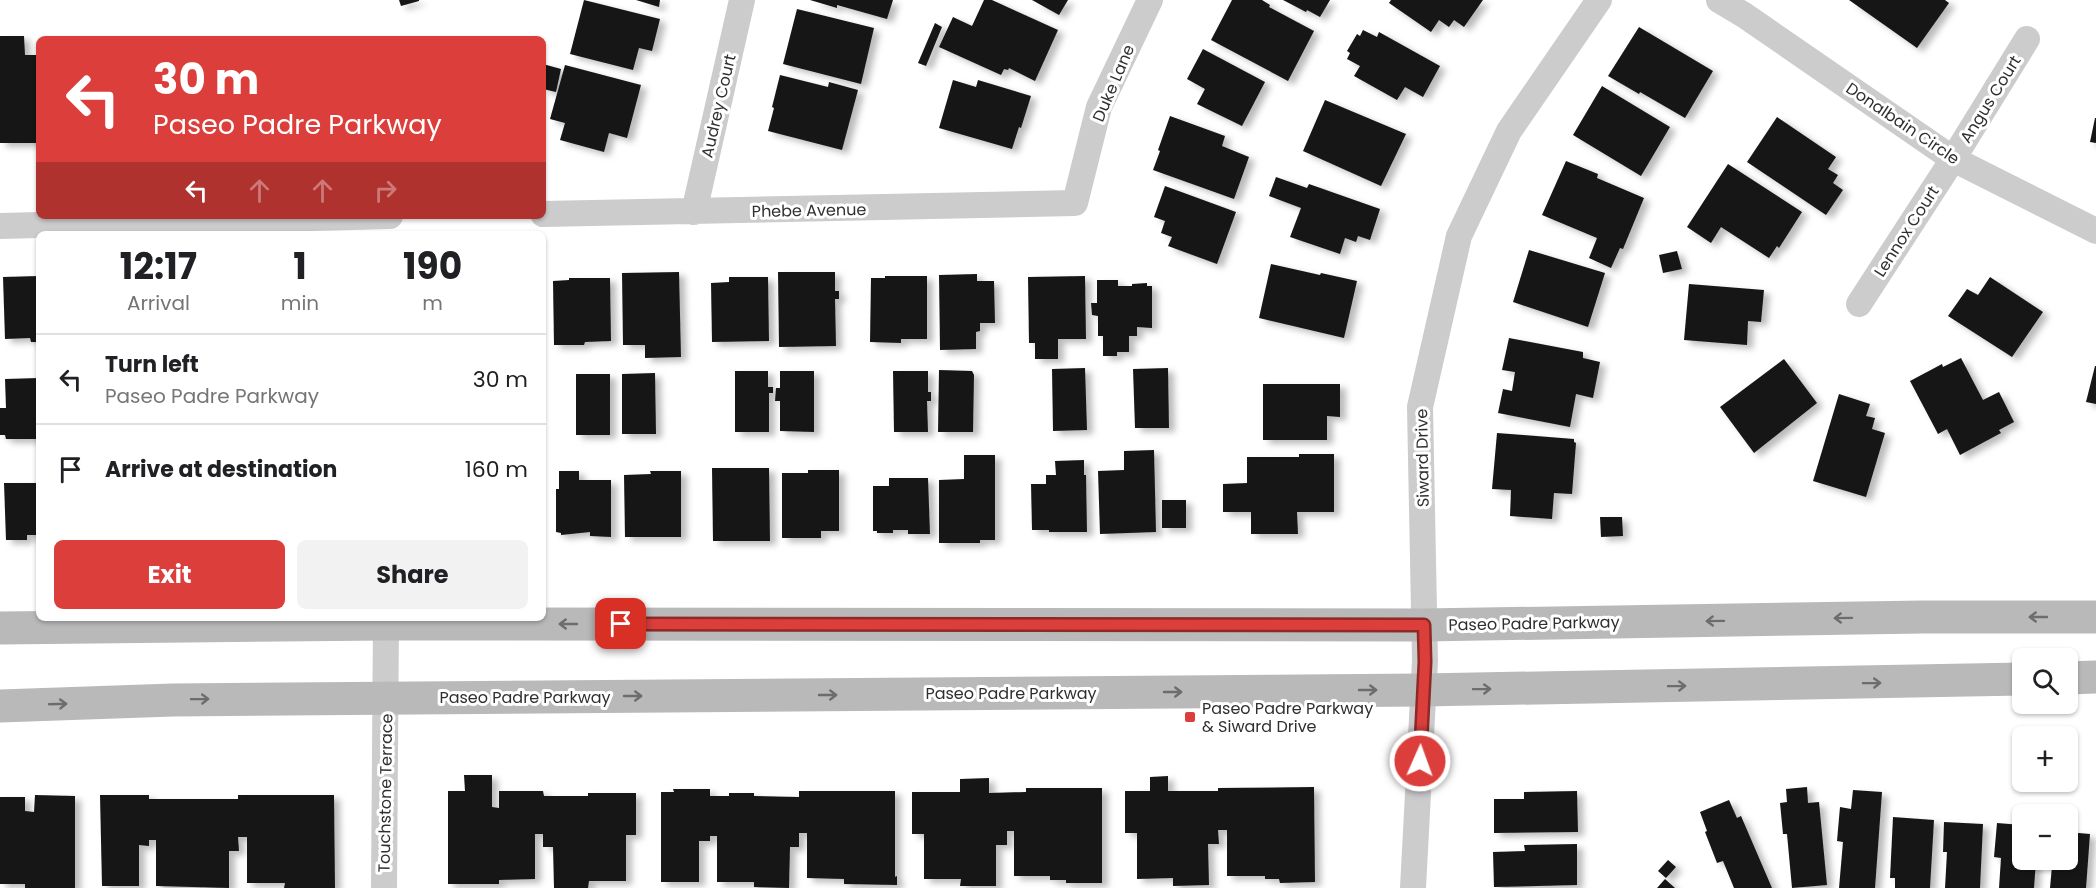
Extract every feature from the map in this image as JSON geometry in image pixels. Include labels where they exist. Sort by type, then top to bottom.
[{"type":"main road","name":"Paseo Padre Parkway","points":[[0,628],[386,621],[1424,625],[1923,617],[2096,617]]},
{"type":"main road","points":[[2078,678],[2096,677]]},
{"type":"main road","name":"Paseo Padre Parkway","points":[[0,706],[173,700],[1423,690],[2012,679]]},
{"type":"street","name":"Audrey Court","points":[[694,212],[742,0]]},
{"type":"street","name":"Duke Lane","points":[[1075,203],[1099,107],[1150,0]]},
{"type":"street","name":"Siward Drive","points":[[1413,888],[1424,625],[1420,407],[1459,236],[1509,131],[1599,0]]},
{"type":"street","name":"Donalbain Circle","points":[[1719,0],[1953,159],[2096,231]]},
{"type":"street","name":"Angus Court","points":[[1953,159],[2027,39]]},
{"type":"street","name":"Lennox Court","points":[[1858,304],[1953,159]]},
{"type":"street","name":"Phebe Avenue","points":[[546,214],[1075,203]]},
{"type":"street","points":[[0,226],[272,219]]},
{"type":"street","name":"Touchstone Terrace","points":[[384,888],[386,621]]},
{"type":"building","points":[[399,0],[419,0],[419,1],[401,6]]},
{"type":"building","points":[[584,0],[660,19],[652,51],[639,48],[633,70],[570,54]]},
{"type":"building","points":[[636,0],[660,0],[659,7]]},
{"type":"building","points":[[810,0],[893,0],[887,19]]},
{"type":"building","points":[[984,0],[992,0],[1058,30],[1035,81],[1009,68],[1004,69],[1001,75],[939,47],[953,17],[972,26]]},
{"type":"building","points":[[1032,0],[1068,0],[1059,15]]},
{"type":"building","points":[[1232,0],[1262,0],[1270,5],[1269,7],[1314,31],[1288,81],[1211,40]]},
{"type":"building","points":[[1283,0],[1330,0],[1320,17]]},
{"type":"building","points":[[1391,0],[1483,0],[1464,27],[1454,20],[1449,27],[1439,20],[1431,32],[1389,3]]},
{"type":"building","points":[[1849,0],[1945,0],[1949,3],[1917,48]]},
{"type":"building","points":[[797,9],[874,28],[861,84],[783,64]]},
{"type":"building","points":[[935,23],[942,27],[926,66],[918,63]]},
{"type":"building","points":[[1639,27],[1713,71],[1685,118],[1608,76]]},
{"type":"building","points":[[1363,30],[1377,37],[1379,32],[1440,66],[1423,97],[1405,87],[1397,100],[1354,76],[1360,66],[1347,59],[1350,53],[1347,51],[1357,34],[1360,36]]},
{"type":"building","points":[[0,36],[24,36],[25,55],[36,55],[36,143],[0,143]]},
{"type":"building","points":[[1203,49],[1265,82],[1242,126],[1197,104],[1205,89],[1187,79]]},
{"type":"building","points":[[546,65],[561,69],[556,92],[546,90]]},
{"type":"building","points":[[565,65],[641,85],[627,138],[609,133],[604,152],[560,140],[565,123],[550,119]]},
{"type":"building","points":[[780,75],[828,87],[829,82],[858,90],[842,150],[768,131]]},
{"type":"building","points":[[953,80],[976,87],[978,80],[1031,96],[1012,149],[939,128]]},
{"type":"building","points":[[1602,86],[1670,127],[1641,176],[1573,135]]},
{"type":"building","points":[[1325,100],[1406,134],[1381,186],[1303,151]]},
{"type":"building","points":[[1170,116],[1225,136],[1222,146],[1249,157],[1234,199],[1153,170]]},
{"type":"building","points":[[1777,117],[1836,157],[1828,169],[1838,175],[1833,183],[1843,190],[1826,215],[1747,162]]},
{"type":"building","points":[[2096,118],[2096,143],[2090,142]]},
{"type":"building","points":[[1566,161],[1598,174],[1597,178],[1644,198],[1623,249],[1620,248],[1611,268],[1589,258],[1597,238],[1542,215]]},
{"type":"building","points":[[1728,164],[1802,212],[1779,248],[1777,246],[1769,258],[1721,227],[1711,243],[1687,227]]},
{"type":"building","points":[[1276,177],[1307,188],[1309,184],[1380,209],[1370,240],[1358,236],[1356,242],[1345,238],[1340,254],[1290,237],[1301,208],[1269,196]]},
{"type":"building","points":[[1165,186],[1236,212],[1217,264],[1168,246],[1172,237],[1161,233],[1165,221],[1154,217]]},
{"type":"building","points":[[1529,250],[1605,273],[1588,327],[1513,302]]},
{"type":"building","points":[[1677,251],[1682,269],[1663,273],[1659,255]]},
{"type":"building","points":[[1271,264],[1357,281],[1344,338],[1259,318]]},
{"type":"building","points":[[679,272],[681,357],[645,358],[645,345],[623,345],[622,273]]},
{"type":"building","points":[[778,272],[835,272],[835,291],[839,291],[839,299],[835,299],[836,346],[779,347]]},
{"type":"building","points":[[977,274],[977,281],[994,281],[995,323],[980,323],[980,331],[976,332],[976,349],[940,350],[939,275]]},
{"type":"building","points":[[36,276],[36,342],[31,342],[30,338],[5,339],[3,277]]},
{"type":"building","points":[[885,276],[927,276],[927,339],[901,339],[901,343],[870,342],[871,278],[885,278]]},
{"type":"building","points":[[1085,276],[1086,339],[1058,339],[1058,359],[1035,359],[1035,343],[1029,343],[1028,277]]},
{"type":"building","points":[[729,277],[768,277],[769,341],[712,342],[711,283],[729,282]]},
{"type":"building","points":[[1990,277],[2043,312],[2012,357],[1948,316],[1967,289],[1978,295]]},
{"type":"building","points":[[569,278],[610,278],[611,341],[585,342],[584,345],[554,345],[553,281],[569,280]]},
{"type":"building","points":[[1097,280],[1118,280],[1118,286],[1147,283],[1147,286],[1152,286],[1152,328],[1137,327],[1137,336],[1129,336],[1129,352],[1117,352],[1117,356],[1103,356],[1103,336],[1098,336],[1098,316],[1092,315],[1091,303],[1097,303]]},
{"type":"building","points":[[1689,284],[1764,290],[1761,322],[1748,321],[1747,345],[1684,340]]},
{"type":"building","points":[[1509,338],[1583,352],[1583,358],[1600,362],[1593,398],[1576,394],[1570,427],[1498,413],[1503,389],[1512,391],[1515,372],[1502,370]]},
{"type":"building","points":[[1961,358],[1983,400],[1999,392],[2014,422],[1999,430],[2001,433],[1960,455],[1947,429],[1938,434],[1910,381],[1942,364],[1943,367]]},
{"type":"building","points":[[1784,359],[1817,403],[1754,453],[1720,407]]},
{"type":"building","points":[[2096,366],[2096,404],[2086,402]]},
{"type":"building","points":[[1085,368],[1087,430],[1053,431],[1052,369]]},
{"type":"building","points":[[1168,368],[1169,428],[1135,428],[1133,369]]},
{"type":"building","points":[[939,370],[972,371],[974,375],[973,432],[938,432]]},
{"type":"building","points":[[735,371],[768,371],[768,387],[773,387],[773,393],[769,393],[769,432],[735,432]]},
{"type":"building","points":[[780,371],[814,371],[814,432],[780,431],[780,401],[775,401],[776,388],[780,388]]},
{"type":"building","points":[[893,371],[928,371],[928,392],[931,392],[931,401],[927,401],[928,432],[894,432]]},
{"type":"building","points":[[655,373],[656,434],[622,434],[622,374]]},
{"type":"building","points":[[576,374],[610,374],[610,435],[576,435]]},
{"type":"building","points":[[36,378],[36,439],[6,439],[5,435],[0,435],[0,408],[6,408],[5,379]]},
{"type":"building","points":[[1263,384],[1340,384],[1340,417],[1327,416],[1327,440],[1263,440]]},
{"type":"building","points":[[1839,394],[1870,404],[1866,416],[1875,418],[1872,429],[1885,433],[1866,497],[1813,481]]},
{"type":"building","points":[[1497,433],[1574,439],[1576,443],[1572,494],[1554,493],[1552,519],[1510,516],[1511,490],[1492,489]]},
{"type":"building","points":[[1154,450],[1156,532],[1100,534],[1098,471],[1124,470],[1124,451]]},
{"type":"building","points":[[1299,454],[1334,454],[1334,512],[1297,512],[1298,534],[1251,534],[1251,512],[1223,512],[1223,484],[1247,483],[1247,457],[1299,457]]},
{"type":"building","points":[[964,455],[995,455],[995,540],[980,540],[980,543],[939,543],[939,480],[964,479]]},
{"type":"building","points":[[1084,460],[1087,532],[1032,530],[1031,484],[1046,484],[1046,475],[1056,475],[1055,461]]},
{"type":"building","points":[[712,468],[769,468],[770,541],[713,541]]},
{"type":"building","points":[[808,470],[839,470],[839,531],[821,531],[821,538],[782,538],[782,473],[808,473]]},
{"type":"building","points":[[559,471],[579,471],[579,480],[611,480],[611,537],[590,536],[590,532],[561,535],[556,532],[556,489],[559,489]]},
{"type":"building","points":[[650,471],[681,471],[681,537],[625,537],[624,475],[651,474]]},
{"type":"building","points":[[889,478],[928,478],[930,534],[908,534],[908,530],[893,530],[893,533],[873,531],[873,486],[889,486]]},
{"type":"building","points":[[4,483],[36,483],[36,535],[27,535],[27,540],[6,540]]},
{"type":"building","points":[[1162,500],[1186,500],[1186,528],[1162,528]]},
{"type":"building","points":[[1600,517],[1622,517],[1623,536],[1601,537]]},
{"type":"building","points":[[464,775],[492,775],[492,807],[499,808],[499,791],[543,791],[544,796],[636,793],[636,835],[626,835],[626,881],[589,881],[588,888],[554,888],[553,847],[543,847],[543,834],[535,834],[535,879],[499,880],[499,884],[448,884],[448,791],[465,791]]},
{"type":"building","points":[[1168,776],[1168,791],[1314,787],[1315,882],[1280,883],[1279,879],[1265,879],[1265,876],[1227,876],[1227,830],[1218,830],[1219,844],[1208,844],[1209,885],[1173,886],[1173,878],[1137,879],[1137,833],[1125,833],[1125,791],[1150,791],[1150,777]]},
{"type":"building","points":[[989,778],[989,793],[1026,792],[1026,788],[1102,788],[1102,883],[1066,883],[1066,880],[1050,880],[1050,876],[1014,876],[1014,831],[1007,831],[1007,845],[996,845],[996,886],[960,886],[961,879],[924,879],[924,834],[912,834],[912,792],[960,792],[960,779]]},
{"type":"building","points":[[1807,787],[1808,803],[1819,802],[1827,885],[1792,888],[1787,834],[1783,834],[1780,803],[1787,802],[1786,789]]},
{"type":"building","points":[[673,789],[710,789],[710,796],[754,793],[754,796],[799,797],[799,791],[895,791],[895,877],[897,876],[897,885],[844,884],[844,879],[807,878],[807,833],[799,833],[799,847],[790,847],[789,888],[754,887],[754,882],[717,882],[717,836],[710,836],[710,841],[699,841],[699,882],[661,882],[661,792],[674,792]]},
{"type":"building","points":[[1853,790],[1882,792],[1875,888],[1839,888],[1843,842],[1837,841],[1840,807],[1851,809]]},
{"type":"building","points":[[1577,791],[1578,832],[1494,833],[1494,799],[1524,799],[1524,792]]},
{"type":"building","points":[[35,795],[75,796],[75,888],[25,888],[25,884],[0,884],[0,797],[25,797],[25,811],[34,812]]},
{"type":"building","points":[[100,795],[149,795],[149,799],[238,799],[238,795],[334,795],[335,888],[284,888],[285,883],[247,883],[247,837],[238,837],[239,851],[229,851],[229,888],[156,886],[156,840],[149,840],[149,846],[139,845],[139,886],[102,886]]},
{"type":"building","points":[[1729,800],[1737,818],[1741,816],[1772,888],[1734,888],[1723,861],[1717,863],[1700,812]]},
{"type":"building","points":[[1893,817],[1934,820],[1930,888],[1895,888],[1895,878],[1890,878]]},
{"type":"building","points":[[1944,822],[1983,824],[1980,888],[1945,888],[1947,852],[1943,852]]},
{"type":"building","points":[[1997,823],[2012,824],[2012,870],[2035,870],[2034,888],[1999,888],[2001,858],[1994,857]]},
{"type":"building","points":[[2078,833],[2090,834],[2086,888],[2050,888],[2052,870],[2078,870]]},
{"type":"building","points":[[1577,844],[1577,885],[1494,887],[1493,852],[1525,851],[1524,845]]},
{"type":"building","points":[[1668,860],[1676,867],[1666,878],[1658,871]]},
{"type":"building","points":[[1665,879],[1675,888],[1657,888]]},
{"type":"place","name":"Paseo Padre Parkway & Siward Drive","points":[[1190,717]]},
{"type":"route","points":[[621,624],[1424,625],[1425,662],[1420,761]]}]
